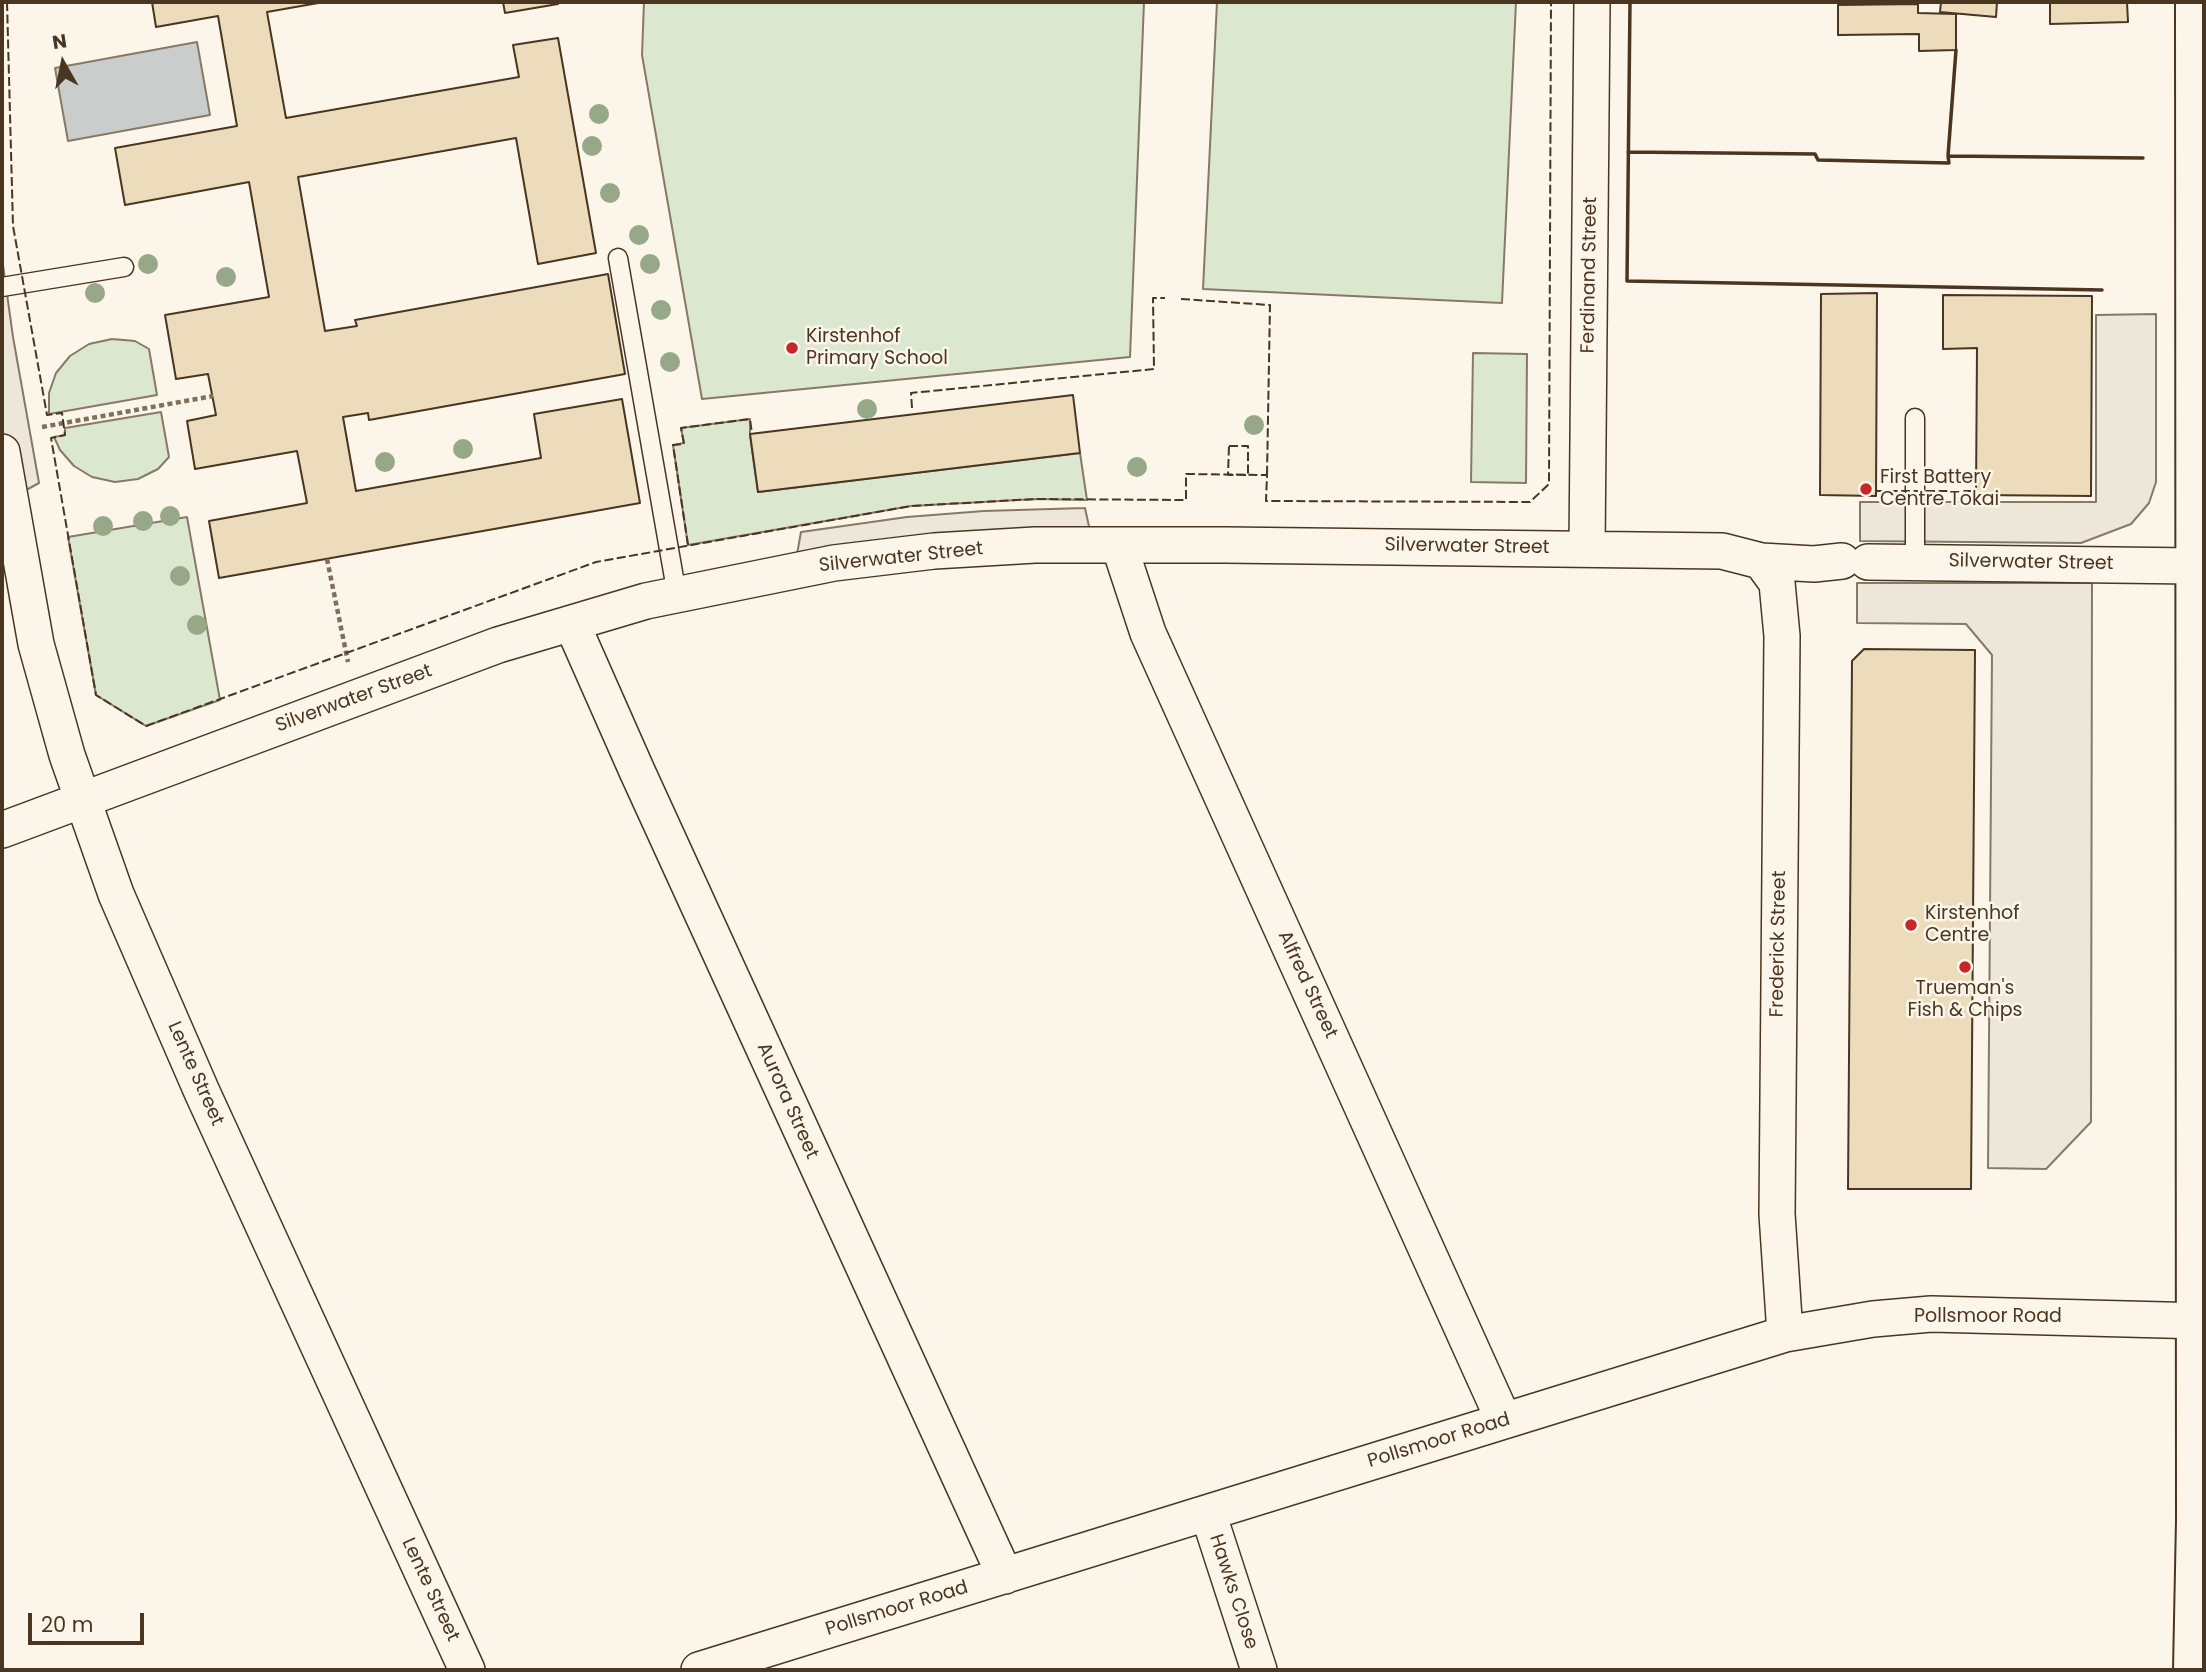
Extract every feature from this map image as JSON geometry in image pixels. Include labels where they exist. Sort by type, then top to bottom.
[{"type":"main road","points":[[2193,1670],[2199,1621],[2196,1520],[2200,1320],[2194,566],[2199,522],[2195,2]]},
{"type":"street","name":"Ferdinand Street","points":[[1587,549],[1592,2]]},
{"type":"street","name":"Lente Street","points":[[2,452],[36,644],[81,799],[116,894],[202,1092],[467,1670]]},
{"type":"street","name":"Silverwater Street","points":[[2,830],[498,645],[646,601],[834,564],[934,551],[1035,545],[1587,549],[1722,551],[1761,561],[1814,564],[1855,561],[2194,566]]},
{"type":"street","name":"Alfred Street","points":[[1119,545],[1148,633],[1504,1421]]},
{"type":"street","name":"Frederick Street","points":[[1761,561],[1777,583],[1782,636],[1777,1214],[1785,1334]]},
{"type":"street","name":"Aurora Street","points":[[572,624],[677,860],[1005,1576]]},
{"type":"street","name":"Pollsmoor Road","points":[[699,1670],[1785,1334],[1872,1319],[1931,1314],[2200,1320]]},
{"type":"street","name":"Hawks Close","points":[[1208,1513],[1259,1670]]},
{"type":"lane","points":[[618,258],[677,595]]},
{"type":"lane","points":[[2,287],[124,267]]},
{"type":"lane","points":[[1915,418],[1915,562]]},
{"type":"path","points":[[42,426],[213,396]]},
{"type":"path","points":[[327,559],[345,654],[352,672]]},
{"type":"green space","points":[[644,2],[1144,2],[1130,357],[702,399],[642,55]]},
{"type":"green space","points":[[1217,2],[1516,2],[1502,303],[1203,289]]},
{"type":"green space","points":[[112,339],[135,341],[149,349],[157,395],[49,414],[49,393],[56,373],[70,356],[89,344]]},
{"type":"green space","points":[[1473,353],[1527,354],[1526,483],[1471,482]]},
{"type":"green space","points":[[161,412],[169,457],[158,469],[138,479],[115,482],[92,477],[74,466],[60,450],[54,437],[65,435],[65,428]]},
{"type":"green space","points":[[750,419],[758,492],[1080,453],[1087,500],[1036,499],[911,506],[688,545],[673,445],[684,443],[681,428]]},
{"type":"green space","points":[[187,517],[220,700],[146,726],[96,695],[68,537]]},
{"type":"shaded area","points":[[197,42],[210,115],[68,141],[55,68]]},
{"type":"shaded area","points":[[2,258],[39,483],[10,499],[2,452]]},
{"type":"shaded area","points":[[2156,314],[2156,482],[2149,503],[2131,524],[2081,543],[1860,541],[1860,502],[2096,502],[2096,315]]},
{"type":"shaded area","points":[[1085,508],[1093,545],[794,571],[801,532],[907,517],[984,511]]},
{"type":"shaded area","points":[[1857,583],[2092,583],[2091,1122],[2046,1169],[1988,1168],[1992,655],[1966,624],[1857,623]]},
{"type":"building","points":[[152,2],[324,2],[267,12],[286,118],[519,77],[513,45],[558,38],[596,253],[538,264],[516,138],[298,177],[325,331],[357,326],[355,320],[608,274],[625,374],[369,420],[368,413],[343,417],[356,491],[541,458],[534,414],[622,399],[640,503],[219,578],[209,521],[307,503],[297,451],[195,469],[187,421],[216,415],[208,374],[176,379],[165,315],[269,297],[249,182],[125,205],[115,148],[237,126],[218,16],[156,27]]},
{"type":"building","points":[[503,2],[557,2],[558,4],[505,13]]},
{"type":"building","points":[[1941,2],[1997,2],[1996,17],[1940,12]]},
{"type":"building","points":[[2050,2],[2127,2],[2128,22],[2050,24]]},
{"type":"building","points":[[1918,4],[1918,13],[1956,14],[1956,50],[1919,51],[1919,34],[1838,35],[1838,5]]},
{"type":"building","points":[[1877,293],[1876,496],[1820,495],[1821,294]]},
{"type":"building","points":[[1943,295],[2092,296],[2091,496],[1976,495],[1977,348],[1943,349]]},
{"type":"building","points":[[1073,395],[1080,453],[758,492],[750,434]]},
{"type":"building","name":"Kirstenhof Centre","points":[[1864,649],[1975,650],[1971,1189],[1848,1189],[1852,661]]},
{"type":"fence","points":[[7,2],[13,226],[47,415],[62,413],[65,435],[51,438],[96,695],[146,726],[596,562],[911,506],[1036,499],[1186,500],[1186,474],[1267,475],[1266,501],[1530,502],[1549,484],[1551,2]]},
{"type":"fence","points":[[912,408],[911,393],[1154,369],[1153,298],[1165,298]]},
{"type":"fence","points":[[1181,299],[1270,305],[1267,475]]},
{"type":"fence","points":[[688,545],[673,445],[684,444],[681,428],[750,419],[752,434]]},
{"type":"fence","points":[[1229,446],[1248,446],[1248,475],[1228,475],[1229,446]]},
{"type":"fence","points":[[1876,491],[1976,491]]},
{"type":"wall","points":[[1630,2],[1627,281],[2102,290]]},
{"type":"wall","points":[[1948,156],[1956,50]]},
{"type":"wall","points":[[1628,152],[1815,154],[1818,160],[1949,163],[1948,156],[2143,158]]},
{"type":"place","name":"Kirstenhof Primary School","points":[[792,348]]},
{"type":"place","name":"First Battery Centre Tokai","points":[[1866,489]]},
{"type":"place","name":"Kirstenhof Centre","points":[[1911,925]]},
{"type":"place","name":"Trueman's Fish & Chips","points":[[1965,967]]}]
